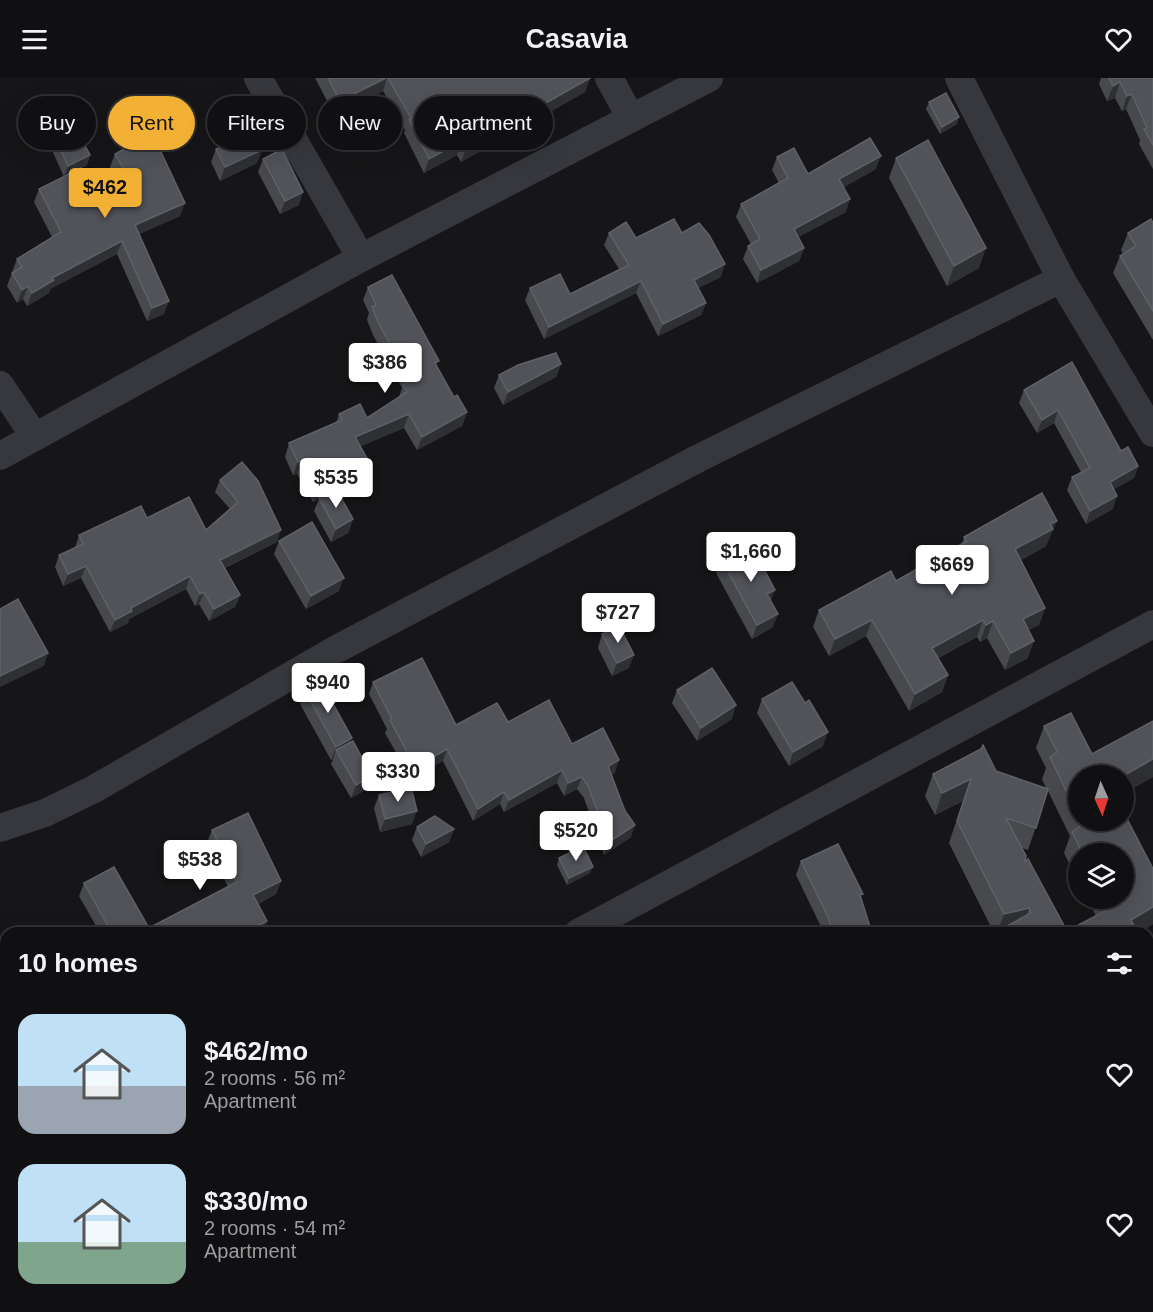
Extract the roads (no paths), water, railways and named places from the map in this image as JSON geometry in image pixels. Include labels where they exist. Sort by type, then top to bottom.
[{"type":"street","points":[[258,78],[361,258]]},
{"type":"street","points":[[609,78],[631,118]]},
{"type":"street","points":[[0,456],[361,258],[709,78]]},
{"type":"street","points":[[959,78],[1061,279],[1152,429]]},
{"type":"street","points":[[0,828],[45,813],[94,789],[335,650],[699,458],[1061,279]]},
{"type":"street","points":[[0,386],[35,437]]},
{"type":"street","points":[[589,927],[1153,624]]}]
